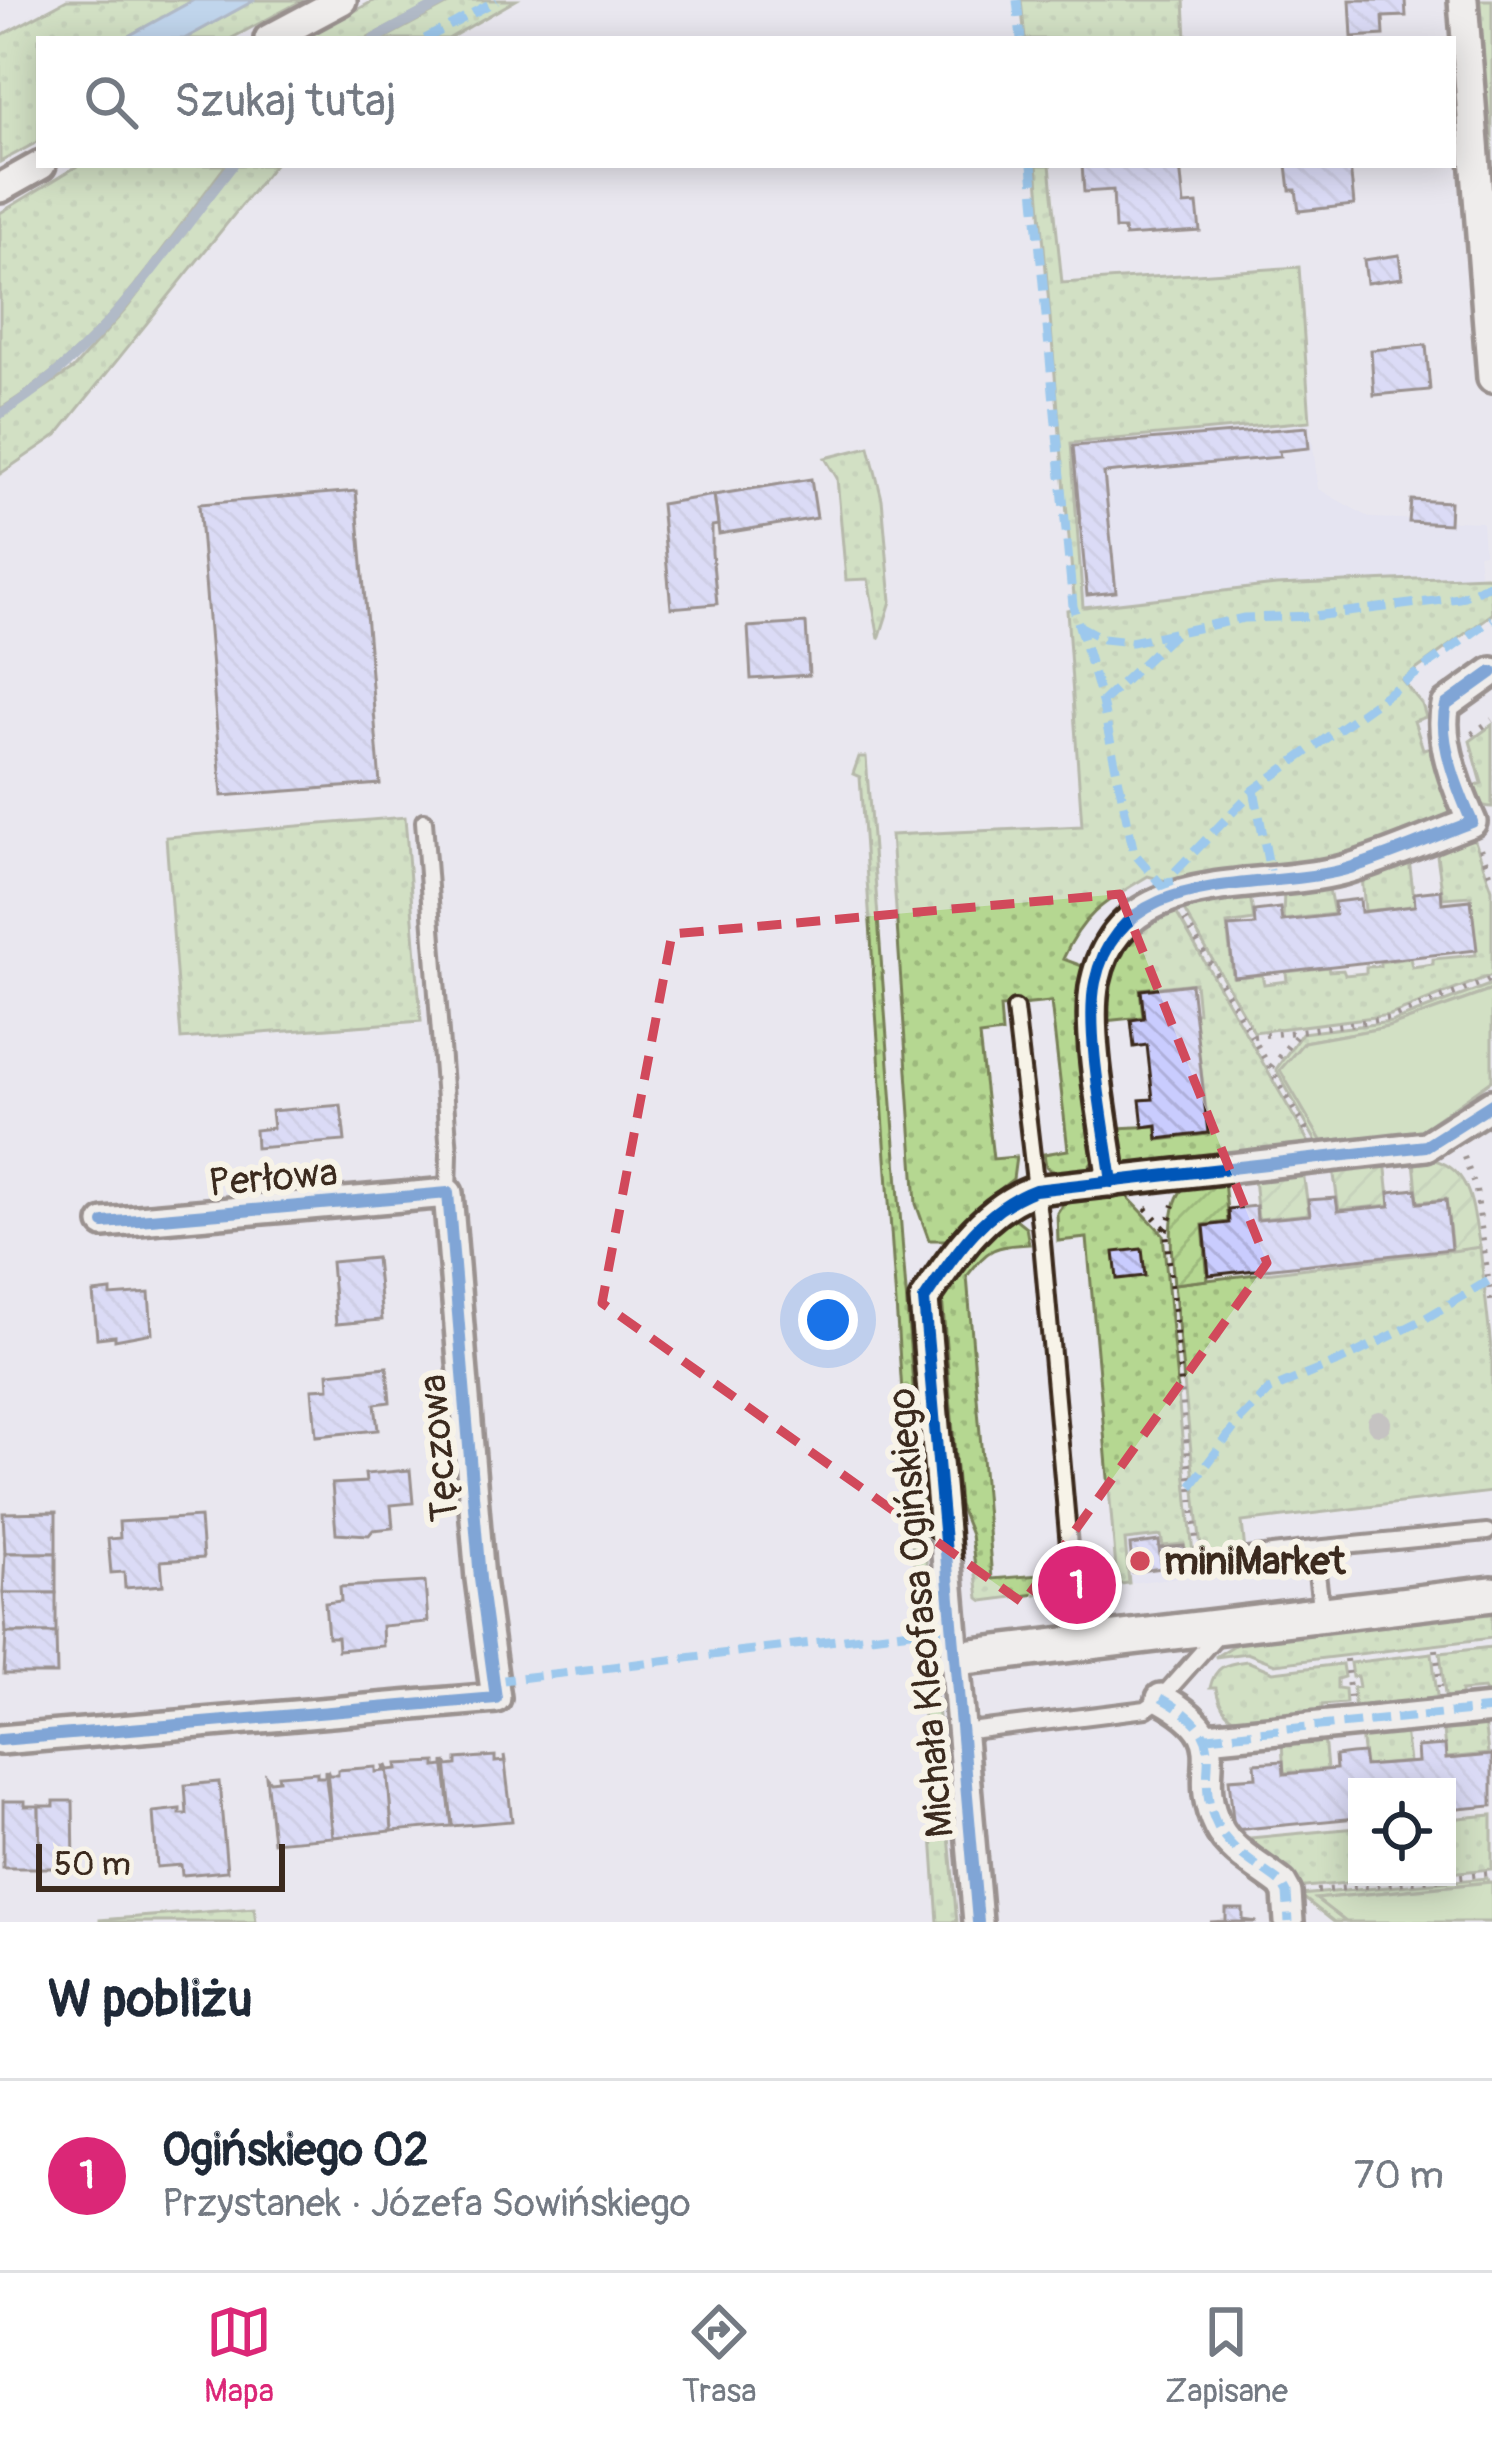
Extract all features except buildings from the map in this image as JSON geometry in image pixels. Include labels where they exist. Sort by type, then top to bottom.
[{"type":"street","points":[[275,36],[342,0]]},
{"type":"street","points":[[1463,0],[1492,378]]},
{"type":"street","points":[[0,188],[36,168]]},
{"type":"street","points":[[1112,1182],[1094,1030],[1095,984],[1114,937],[1150,905],[1172,896],[1342,870],[1482,819],[1448,748],[1444,714],[1446,705],[1492,672]]},
{"type":"street","points":[[1035,1190],[1426,1146],[1492,1104]]},
{"type":"street","name":"Michała Kleofasa Ogińskiego","points":[[978,1922],[924,1300],[988,1215],[1008,1200],[1035,1190]]},
{"type":"street","name":"Perłowa","points":[[104,1223],[448,1192]]},
{"type":"street","name":"Tęczowa","points":[[0,1740],[496,1697],[480,1579],[448,1192]]},
{"type":"street","points":[[956,1658],[1492,1594]]},
{"type":"street","points":[[1161,1698],[1191,1717],[1207,1737],[1209,1785],[1218,1826],[1228,1841],[1282,1884],[1289,1922]]},
{"type":"street","points":[[1207,1737],[1492,1709]]},
{"type":"lane","points":[[424,821],[448,1192]]},
{"type":"lane","points":[[1015,1009],[1070,1557]]},
{"type":"lane","points":[[1248,1557],[1487,1532]]},
{"type":"lane","points":[[1314,1550],[1322,1615]]},
{"type":"lane","points":[[962,1732],[1133,1712],[1161,1698],[1227,1627]]},
{"type":"path","points":[[1172,896],[1317,1158]]},
{"type":"path","points":[[1252,1036],[1390,1018],[1492,980]]},
{"type":"path","points":[[1270,1067],[1300,1031]]},
{"type":"path","points":[[1454,1131],[1476,1190],[1492,1307]]},
{"type":"path","points":[[1112,1182],[1131,1192],[1166,1230],[1200,1579]]},
{"type":"path","points":[[1299,1893],[1492,1873]]},
{"type":"highlighted area","points":[[1120,894],[1267,1263],[1023,1603],[602,1303],[672,934]]},
{"type":"shaded area","points":[[1310,421],[1318,489],[1370,518],[1482,522],[1480,576],[1276,585],[1083,608],[1071,442]]},
{"type":"shaded area","points":[[1162,1536],[1185,1544],[1187,1565],[1194,1565],[1196,1575],[1129,1583],[1124,1540]]},
{"type":"green space","points":[[67,0],[194,0],[128,36],[36,36],[36,143],[0,162],[0,36]]},
{"type":"green space","points":[[255,0],[303,0],[236,36],[189,36]]},
{"type":"green space","points":[[375,0],[439,0],[372,36],[309,36]]},
{"type":"green space","points":[[456,0],[516,0],[453,36],[389,36]]},
{"type":"green space","points":[[1021,0],[1184,0],[1186,36],[1025,36]]},
{"type":"green space","points":[[1474,0],[1492,0],[1492,250]]},
{"type":"green space","points":[[74,168],[224,168],[96,330],[35,386],[0,409],[0,213]]},
{"type":"green space","points":[[234,168],[272,168],[57,435],[0,474],[0,417],[73,369],[127,308]]},
{"type":"green space","points":[[1037,168],[1050,168],[1062,283],[1299,267],[1310,421],[1071,443],[1083,607],[1276,585],[1486,576],[1490,578],[1492,614],[1402,680],[1422,704],[1426,717],[1414,721],[1423,749],[1435,746],[1454,809],[1448,817],[1339,860],[1174,883],[1148,876],[1097,910],[1063,959],[1085,967],[1080,1001],[1094,1160],[1086,1171],[1054,1174],[1046,1166],[1044,1154],[1068,1150],[1051,1002],[1000,1007],[1002,1033],[979,1036],[993,1159],[1016,1157],[1013,1179],[990,1197],[953,1240],[929,1240],[916,1204],[891,835],[1082,826],[1067,610],[1075,608]]},
{"type":"green space","points":[[869,447],[882,499],[891,601],[879,639],[868,579],[846,580],[837,478],[825,458]]},
{"type":"green space","points":[[1492,725],[1492,807],[1480,804],[1468,788],[1482,783],[1470,741]]},
{"type":"green space","points":[[859,757],[866,757],[929,1600],[926,1621],[918,1626],[860,777],[853,774]]},
{"type":"green space","points":[[405,817],[421,1021],[181,1039],[166,837]]},
{"type":"green space","points":[[1466,836],[1475,841],[1492,889],[1492,975],[1390,1015],[1254,1032],[1181,905],[1250,895],[1254,920],[1227,924],[1233,977],[1262,975],[1264,984],[1287,981],[1286,972],[1328,967],[1329,971],[1343,970],[1345,975],[1366,973],[1366,967],[1380,966],[1380,962],[1410,958],[1412,967],[1433,964],[1433,959],[1476,955],[1471,896],[1443,898],[1437,855],[1442,846]]},
{"type":"green space","points":[[1409,860],[1415,906],[1365,911],[1362,876]]},
{"type":"green space","points":[[1328,884],[1334,914],[1283,920],[1284,890]]},
{"type":"green space","points":[[1173,907],[1312,1148],[1129,1166],[1121,1158],[1117,1128],[1156,1126],[1158,1140],[1209,1134],[1194,1014],[1198,1012],[1195,983],[1140,989],[1143,1017],[1104,1021],[1107,983],[1120,954]]},
{"type":"green space","points":[[1492,984],[1492,990],[1388,1027],[1304,1042],[1281,1070],[1322,1142],[1319,1147],[1276,1069],[1302,1033],[1391,1022]]},
{"type":"green space","points":[[1492,990],[1492,1080],[1420,1131],[1322,1142],[1280,1070],[1304,1042],[1388,1027]]},
{"type":"green space","points":[[1419,1157],[1450,1167],[1460,1176],[1471,1201],[1480,1247],[1452,1251],[1446,1199],[1418,1202],[1414,1161]]},
{"type":"green space","points":[[1385,1161],[1390,1205],[1339,1210],[1333,1168]]},
{"type":"green space","points":[[1303,1172],[1309,1214],[1258,1219],[1254,1178]]},
{"type":"green space","points":[[1224,1181],[1228,1222],[1203,1225],[1208,1280],[1174,1284],[1171,1233],[1179,1195],[1193,1184]]},
{"type":"green space","points":[[1124,1193],[1163,1234],[1194,1565],[1187,1565],[1184,1544],[1163,1546],[1161,1536],[1125,1540],[1129,1583],[1089,1588],[1086,1577],[1044,1582],[1044,1593],[983,1601],[971,1535],[959,1505],[942,1296],[963,1262],[1001,1224],[1012,1216],[1026,1227],[1029,1244],[993,1250],[967,1276],[992,1579],[1116,1569],[1087,1238],[1058,1241],[1057,1213],[1064,1202]]},
{"type":"green space","points":[[1480,1247],[1492,1357],[1492,1492],[1242,1522],[1247,1572],[1207,1573],[1174,1284]]},
{"type":"green space","points":[[1492,1612],[1492,1638],[1275,1664],[1247,1653],[1215,1657],[1238,1643]]},
{"type":"green space","points":[[918,1632],[937,1706],[957,1922],[938,1922]]},
{"type":"green space","points":[[1492,1647],[1492,1698],[1485,1699],[1484,1689],[1461,1691],[1461,1701],[1446,1703],[1440,1653]]},
{"type":"green space","points":[[1432,1653],[1438,1704],[1355,1713],[1353,1688],[1359,1687],[1350,1663]]},
{"type":"green space","points":[[1247,1661],[1273,1672],[1342,1664],[1344,1677],[1337,1679],[1337,1688],[1345,1689],[1346,1703],[1322,1705],[1322,1716],[1272,1724],[1242,1723],[1230,1717],[1216,1688],[1210,1688],[1222,1667]]},
{"type":"green space","points":[[1484,1721],[1488,1754],[1446,1758],[1443,1730],[1449,1724]]},
{"type":"green space","points":[[1405,1729],[1409,1762],[1365,1766],[1361,1734]]},
{"type":"green space","points":[[1324,1737],[1327,1769],[1284,1773],[1282,1743]]},
{"type":"green space","points":[[1492,1815],[1492,1869],[1456,1872],[1456,1818]]},
{"type":"green space","points":[[1348,1829],[1348,1883],[1295,1888],[1233,1833],[1250,1838]]},
{"type":"green space","points":[[1487,1878],[1488,1882],[1456,1885],[1456,1881]]},
{"type":"green space","points":[[1492,1882],[1492,1922],[1346,1922],[1316,1899],[1456,1886]]},
{"type":"green space","points":[[1448,1886],[1317,1899],[1346,1922],[1334,1922],[1300,1895]]},
{"type":"green space","points":[[254,1908],[256,1922],[100,1922],[100,1920]]},
{"type":"water","points":[[194,0],[255,0],[189,36],[128,36]]},
{"type":"waterway","points":[[380,36],[446,0]]},
{"type":"waterway","points":[[0,414],[36,390],[99,333],[231,168]]},
{"type":"marked path","points":[[431,36],[497,0]]},
{"type":"marked path","points":[[1017,0],[1021,36]]},
{"type":"marked path","points":[[1032,168],[1073,606],[1102,702],[1134,853],[1171,896]]},
{"type":"marked path","points":[[1079,626],[1103,639],[1131,642],[1244,618],[1314,616],[1459,598],[1492,584]]},
{"type":"marked path","points":[[1171,896],[1169,878],[1254,790],[1492,619]]},
{"type":"marked path","points":[[1102,702],[1174,634]]},
{"type":"marked path","points":[[1254,790],[1272,881]]},
{"type":"marked path","points":[[1191,1486],[1239,1421],[1269,1390],[1419,1322],[1490,1280]]},
{"type":"marked path","points":[[495,1681],[953,1626]]},
{"type":"marked path","points":[[1161,1698],[1200,1728],[1208,1756],[1210,1806],[1218,1827],[1238,1851],[1282,1884],[1289,1922]]},
{"type":"marked path","points":[[1207,1737],[1492,1709]]},
{"type":"cycle path","points":[[1112,1182],[1092,1026],[1095,982],[1109,944],[1132,918],[1162,901],[1196,890],[1343,870],[1472,822],[1450,764],[1444,718],[1446,705],[1492,672]]},
{"type":"cycle path","points":[[978,1922],[924,1300],[985,1221],[1035,1190],[1426,1146],[1492,1104]]},
{"type":"cycle path","points":[[0,1740],[496,1698],[480,1579],[448,1193],[104,1223]]},
{"type":"place","name":"miniMarket","points":[[1140,1561]]},
{"type":"place","name":"Ogińskiego 02","points":[[1077,1585]]}]
